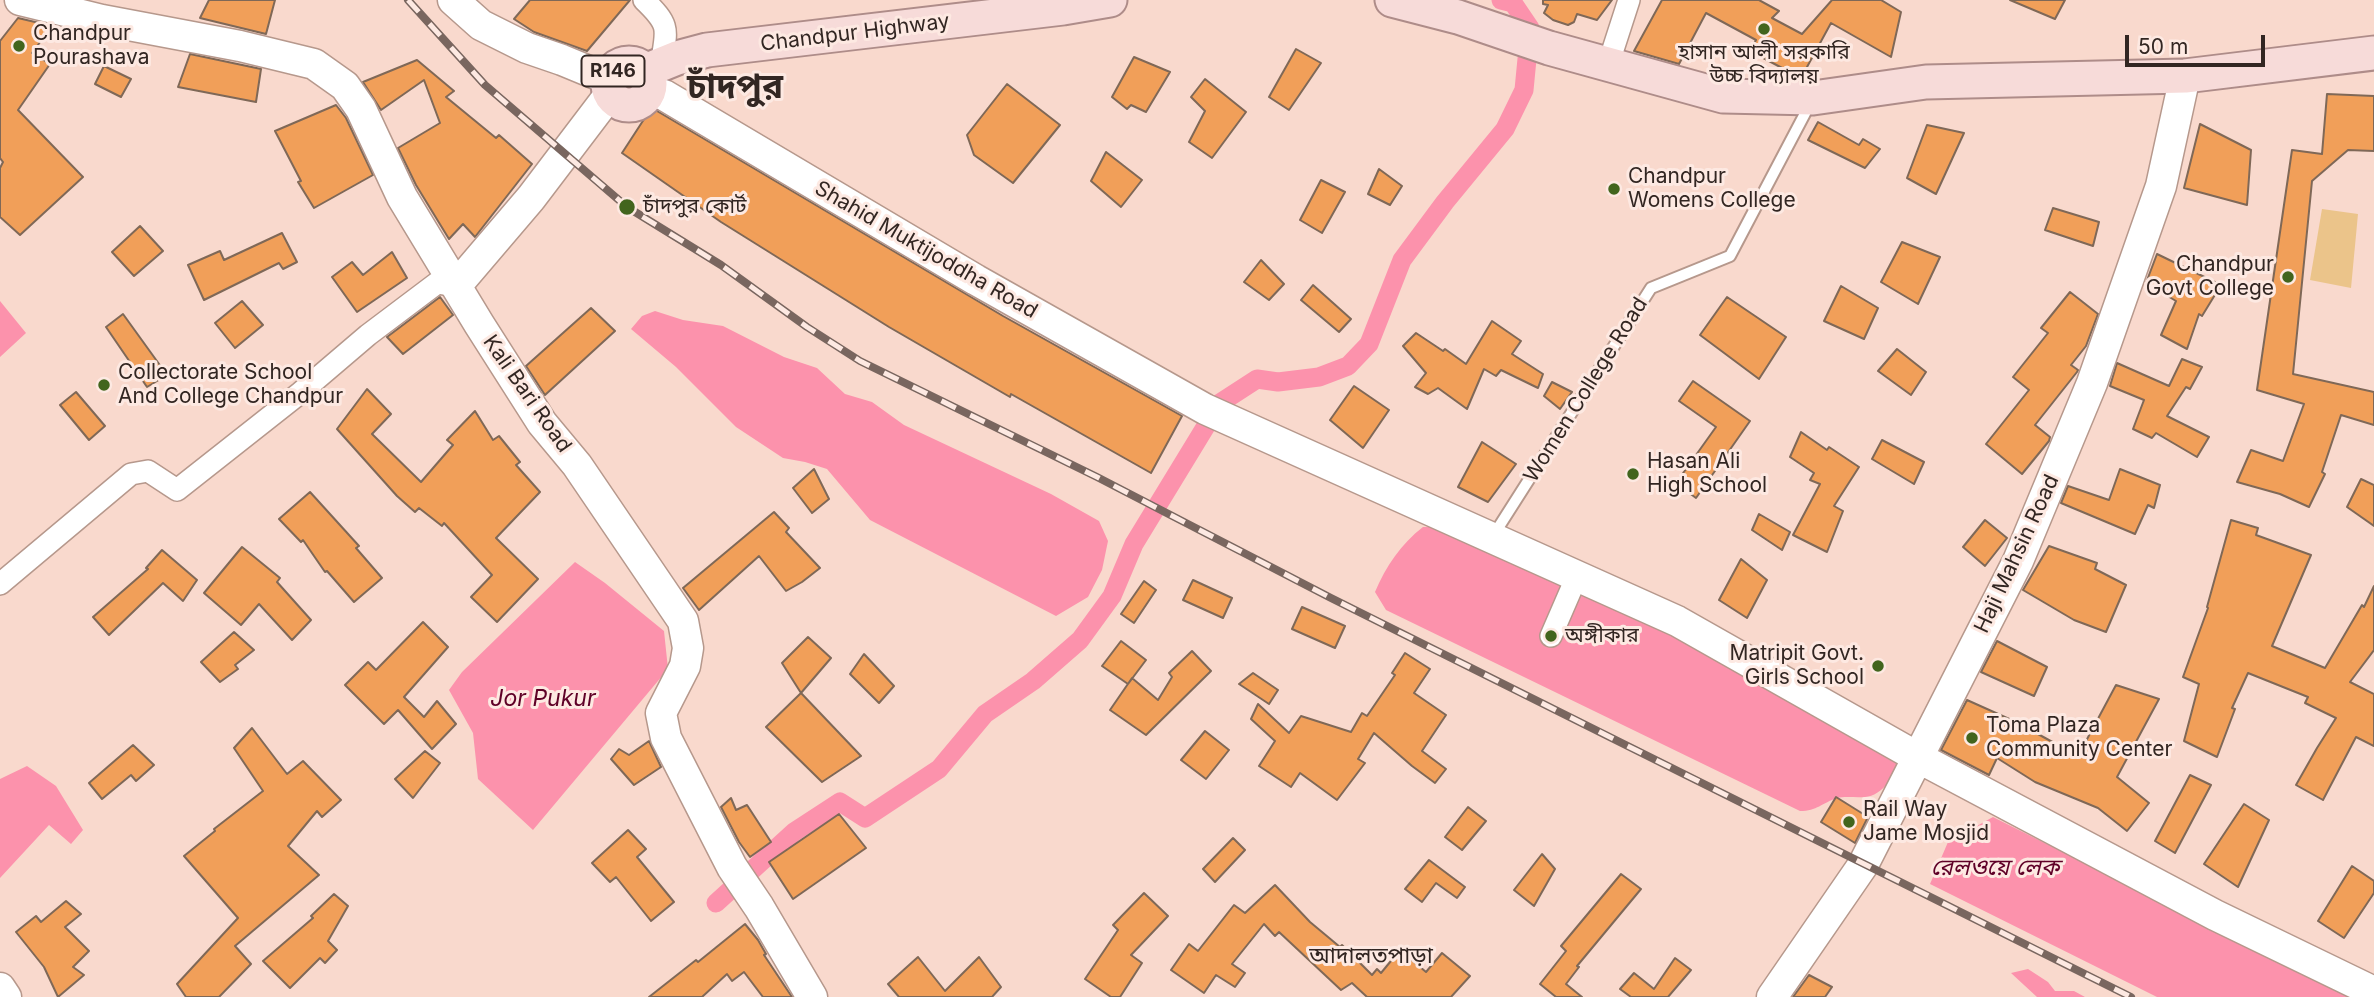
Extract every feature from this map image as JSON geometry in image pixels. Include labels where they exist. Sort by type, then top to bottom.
[{"type":"main road","name":"Kali Bari Road","points":[[20,0],[102,20],[240,46],[314,64],[345,86],[360,109],[402,197],[542,423],[577,465],[683,621],[688,648],[685,666],[662,713],[666,738],[732,867],[812,997]]},
{"type":"main road","points":[[453,0],[481,25],[527,48],[562,60],[609,87],[531,198],[456,286]]},
{"type":"main road","name":"Chandpur Highway","points":[[661,77],[707,50],[1063,8],[1110,0]]},
{"type":"main road","points":[[1392,0],[1458,17],[1549,48],[1723,96],[1813,98],[1926,82],[2185,76],[2374,53]]},
{"type":"main road","name":"Haji Mahsin Road","points":[[1772,997],[1863,865],[2018,561],[2092,383],[2161,186],[2185,76]]},
{"type":"main road","name":"R146","points":[[609,87],[620,103],[634,104],[640,101],[661,77]]},
{"type":"main road","name":"Shahid Muktijoddha Road","points":[[661,77],[976,280],[1218,415],[1677,621],[1919,758],[2215,915],[2374,992]]},
{"type":"main road","points":[[0,988],[6,997]]},
{"type":"street","points":[[644,0],[659,14],[667,29],[661,77]]},
{"type":"street","points":[[1608,65],[1629,0]]},
{"type":"street","points":[[0,584],[131,474],[148,471],[177,490],[436,283],[456,286]]},
{"type":"street","points":[[1551,636],[1577,576]]},
{"type":"lane","name":"Women College Road","points":[[1492,538],[1651,288],[1730,256],[1813,98]]},
{"type":"shaded area","points":[[2322,209],[2358,214],[2351,288],[2310,280]]},
{"type":"water","points":[[0,301],[26,333],[0,357]]},
{"type":"water","points":[[655,311],[683,320],[723,326],[784,357],[817,368],[845,394],[872,402],[904,425],[1051,494],[1099,521],[1108,541],[1102,570],[1088,597],[1056,616],[870,520],[827,469],[783,458],[736,427],[676,367],[631,329],[642,316]]},
{"type":"water","points":[[1423,527],[1439,527],[1597,599],[1888,743],[1902,759],[1900,765],[1888,783],[1871,796],[1837,798],[1815,808],[1800,811],[1386,610],[1375,592],[1395,556]]},
{"type":"water","name":"Jor Pukur","points":[[575,562],[664,631],[668,669],[533,830],[478,779],[473,733],[449,690],[462,672]]},
{"type":"water","points":[[27,766],[56,786],[83,830],[71,844],[49,825],[0,878],[0,779]]},
{"type":"water","name":"রেলওয়ে লেক","points":[[1993,817],[2351,997],[2157,997],[1930,884],[1948,842]]},
{"type":"water","points":[[2028,969],[2048,982],[2055,991],[2074,991],[2085,997],[2037,997],[2011,973]]},
{"type":"building","points":[[209,0],[275,0],[266,34],[200,18]]},
{"type":"building","points":[[530,0],[630,0],[587,51],[534,32],[514,19]]},
{"type":"building","points":[[1543,0],[1612,0],[1597,20],[1577,14],[1574,22],[1568,25],[1553,20],[1544,13],[1548,5],[1543,4]]},
{"type":"building","name":"হাসান আলী সরকারি উচ্চ বিদ্যালয়","points":[[1662,0],[1759,0],[1779,11],[1772,18],[1802,34],[1832,0],[1881,0],[1901,12],[1891,57],[1831,23],[1801,78],[1750,51],[1756,40],[1706,13],[1679,64],[1634,51]]},
{"type":"building","points":[[2010,0],[2065,0],[2055,19]]},
{"type":"building","points":[[18,18],[52,26],[32,53],[50,64],[18,110],[83,177],[20,235],[0,217],[0,168],[3,162],[0,158],[0,41]]},
{"type":"building","points":[[1296,49],[1321,63],[1289,110],[1269,97]]},
{"type":"building","points":[[190,54],[261,69],[256,102],[178,87]]},
{"type":"building","points":[[1134,57],[1170,72],[1146,112],[1131,105],[1127,109],[1112,97]]},
{"type":"building","points":[[417,60],[454,91],[446,97],[496,138],[499,135],[532,164],[475,237],[463,224],[449,239],[416,185],[398,148],[440,123],[424,80],[381,110],[363,82]]},
{"type":"building","points":[[104,66],[131,79],[121,97],[95,84]]},
{"type":"building","points":[[1205,79],[1246,112],[1212,158],[1189,142],[1205,111],[1191,97]]},
{"type":"building","points":[[1007,84],[1060,125],[1013,183],[974,155],[967,135]]},
{"type":"building","name":"Chandpur Govt College","points":[[2327,94],[2374,96],[2374,151],[2348,150],[2312,181],[2293,374],[2374,392],[2374,425],[2341,415],[2322,472],[2325,474],[2309,507],[2280,494],[2237,482],[2251,450],[2283,461],[2304,404],[2257,390],[2292,150],[2322,154]]},
{"type":"building","points":[[336,105],[346,118],[373,175],[314,208],[298,182],[301,181],[275,131]]},
{"type":"building","points":[[650,110],[657,111],[1003,316],[1182,416],[1151,473],[1011,394],[1010,397],[889,327],[721,222],[622,153]]},
{"type":"building","points":[[1818,122],[1859,145],[1863,139],[1880,149],[1865,168],[1808,140]]},
{"type":"building","points":[[2200,124],[2251,150],[2247,205],[2184,188]]},
{"type":"building","points":[[1927,125],[1964,133],[1936,194],[1907,178]]},
{"type":"building","points":[[1106,152],[1142,180],[1121,207],[1091,181]]},
{"type":"building","points":[[1379,169],[1402,186],[1390,205],[1368,194]]},
{"type":"building","points":[[1321,180],[1345,192],[1322,233],[1300,220]]},
{"type":"building","points":[[2053,208],[2099,222],[2093,246],[2045,230]]},
{"type":"building","points":[[140,226],[163,251],[134,276],[112,252]]},
{"type":"building","points":[[282,233],[297,262],[283,269],[279,263],[204,300],[188,265],[220,251],[224,260]]},
{"type":"building","points":[[1902,242],[1940,257],[1918,304],[1881,282]]},
{"type":"building","points":[[392,252],[407,278],[357,312],[332,277],[352,262],[363,275]]},
{"type":"building","points":[[2157,254],[2221,285],[2202,316],[2199,314],[2187,349],[2161,335],[2176,301],[2146,283]]},
{"type":"building","points":[[1261,260],[1284,284],[1269,300],[1244,282]]},
{"type":"building","points":[[1313,285],[1351,319],[1339,332],[1301,300]]},
{"type":"building","points":[[1841,286],[1878,308],[1864,339],[1824,321]]},
{"type":"building","points":[[2070,292],[2098,314],[2086,346],[2071,365],[2077,372],[2035,425],[2050,437],[2049,441],[2022,474],[1986,444],[2029,390],[2013,377],[2048,333],[2041,328]]},
{"type":"building","points":[[440,297],[453,315],[403,354],[387,337]]},
{"type":"building","points":[[1727,297],[1786,337],[1759,379],[1700,335]]},
{"type":"building","points":[[242,301],[263,325],[235,348],[215,323]]},
{"type":"building","points":[[591,308],[615,331],[545,395],[526,366]]},
{"type":"building","points":[[123,314],[167,375],[147,387],[106,327]]},
{"type":"building","points":[[1492,321],[1521,341],[1512,354],[1543,374],[1538,388],[1501,370],[1496,376],[1484,369],[1467,409],[1438,388],[1428,394],[1415,387],[1426,373],[1403,346],[1416,333],[1466,364]]},
{"type":"building","points":[[1897,349],[1926,372],[1911,395],[1878,371]]},
{"type":"building","points":[[2182,359],[2202,367],[2190,389],[2186,387],[2167,416],[2209,437],[2197,457],[2156,433],[2152,438],[2133,429],[2144,400],[2110,386],[2117,363],[2169,386]]},
{"type":"building","points":[[1693,381],[1750,421],[1696,498],[1676,483],[1716,427],[1679,401]]},
{"type":"building","points":[[1552,382],[1572,392],[1560,409],[1544,396]]},
{"type":"building","points":[[1354,386],[1389,410],[1363,448],[1330,420]]},
{"type":"building","points":[[367,389],[391,414],[372,434],[421,482],[453,445],[447,440],[475,411],[493,440],[499,436],[520,462],[516,465],[540,492],[496,538],[538,579],[497,622],[471,597],[492,575],[444,523],[442,526],[419,508],[415,512],[397,496],[337,429]]},
{"type":"building","points":[[76,392],[105,426],[89,440],[60,405]]},
{"type":"building","points":[[1801,432],[1859,467],[1834,506],[1843,511],[1827,552],[1793,535],[1820,484],[1810,480],[1814,473],[1790,457]]},
{"type":"building","points":[[1882,440],[1924,462],[1914,484],[1872,459]]},
{"type":"building","points":[[1482,442],[1516,464],[1488,502],[1458,487]]},
{"type":"building","points":[[814,469],[829,499],[812,513],[793,488]]},
{"type":"building","points":[[2120,469],[2160,485],[2154,508],[2148,505],[2135,534],[2061,503],[2068,486],[2109,500]]},
{"type":"building","points":[[2361,479],[2374,485],[2374,526],[2347,507]]},
{"type":"building","points":[[310,492],[359,546],[356,548],[382,578],[354,602],[327,571],[325,572],[303,540],[301,542],[279,519]]},
{"type":"building","points":[[774,512],[789,528],[786,532],[820,568],[786,591],[759,556],[699,610],[683,588]]},
{"type":"building","points":[[1759,514],[1790,532],[1782,550],[1752,530]]},
{"type":"building","points":[[1985,520],[2007,538],[1985,566],[1963,547]]},
{"type":"building","points":[[2231,520],[2258,528],[2256,535],[2311,555],[2272,646],[2325,668],[2362,605],[2364,607],[2374,586],[2374,650],[2350,682],[2374,694],[2374,746],[2356,737],[2323,800],[2296,785],[2336,718],[2305,703],[2308,697],[2248,673],[2232,708],[2235,709],[2217,757],[2184,741],[2199,684],[2183,677],[2208,608]]},
{"type":"building","points":[[2049,546],[2097,563],[2095,569],[2126,585],[2106,632],[2074,620],[2023,590]]},
{"type":"building","points":[[242,547],[280,578],[277,582],[311,620],[292,640],[259,604],[241,625],[204,593]]},
{"type":"building","points":[[162,550],[197,580],[183,601],[163,583],[109,635],[93,617],[148,569],[146,568]]},
{"type":"building","points":[[1741,559],[1767,580],[1747,618],[1719,600]]},
{"type":"building","points":[[1193,580],[1232,598],[1223,618],[1183,600]]},
{"type":"building","points":[[1144,581],[1156,590],[1134,623],[1121,614]]},
{"type":"building","points":[[1302,607],[1345,626],[1335,648],[1292,629]]},
{"type":"building","points":[[423,622],[448,647],[404,697],[424,717],[437,701],[456,724],[432,749],[398,710],[384,724],[345,685],[368,662],[376,670]]},
{"type":"building","points":[[234,632],[254,650],[235,665],[238,669],[220,682],[201,662]]},
{"type":"building","points":[[808,637],[831,658],[801,693],[782,663]]},
{"type":"building","points":[[1121,641],[1146,660],[1128,684],[1102,666]]},
{"type":"building","points":[[1997,641],[2047,667],[2034,696],[1981,672]]},
{"type":"building","points":[[1192,651],[1211,671],[1146,735],[1110,710],[1132,678],[1158,700],[1172,677],[1169,673]]},
{"type":"building","points":[[1405,653],[1430,669],[1414,693],[1446,715],[1422,751],[1446,769],[1435,783],[1374,733],[1358,759],[1365,763],[1337,800],[1300,773],[1291,787],[1259,766],[1275,741],[1251,719],[1258,704],[1289,733],[1301,716],[1351,732],[1362,713],[1367,716],[1395,675],[1392,673]]},
{"type":"building","points":[[864,654],[894,686],[879,703],[850,674]]},
{"type":"building","points":[[1253,673],[1278,690],[1269,704],[1239,684]]},
{"type":"building","points":[[2116,685],[2159,699],[2117,777],[2149,803],[2127,831],[2098,808],[2035,782],[1997,758],[1989,775],[1941,750],[1967,700],[2016,722],[2078,756]]},
{"type":"building","points":[[801,693],[861,756],[822,782],[766,727]]},
{"type":"building","points":[[252,728],[287,774],[303,761],[341,800],[322,817],[317,811],[288,846],[319,875],[235,946],[251,964],[219,997],[186,997],[177,984],[238,918],[184,856],[263,791],[234,748]]},
{"type":"building","points":[[1205,731],[1229,750],[1206,779],[1181,760]]},
{"type":"building","points":[[649,741],[661,767],[634,785],[611,759],[619,749],[629,755]]},
{"type":"building","points":[[133,745],[154,765],[136,781],[131,775],[102,799],[89,783]]},
{"type":"building","points":[[425,751],[440,763],[413,798],[395,779]]},
{"type":"building","points":[[2190,775],[2211,785],[2175,853],[2155,841]]},
{"type":"building","name":"Rail Way Jame Mosjid","points":[[1836,797],[1868,817],[1855,843],[1821,822]]},
{"type":"building","points":[[731,798],[736,810],[747,805],[771,842],[750,857],[721,807]]},
{"type":"building","points":[[2244,804],[2269,820],[2238,887],[2204,864]]},
{"type":"building","points":[[1468,807],[1486,821],[1462,850],[1445,837]]},
{"type":"building","points":[[839,814],[866,848],[793,899],[769,862]]},
{"type":"building","points":[[628,830],[646,849],[637,857],[674,902],[651,921],[616,877],[610,882],[592,863]]},
{"type":"building","points":[[1233,838],[1245,850],[1215,882],[1203,869]]},
{"type":"building","points":[[1542,854],[1555,869],[1534,906],[1514,890]]},
{"type":"building","points":[[1429,860],[1465,887],[1457,898],[1436,883],[1422,902],[1405,889]]},
{"type":"building","points":[[2352,866],[2374,881],[2374,893],[2344,938],[2318,921]]},
{"type":"building","points":[[1621,874],[1641,889],[1577,966],[1579,967],[1566,984],[1582,997],[1556,997],[1540,984],[1566,951],[1561,946]]},
{"type":"building","points":[[1275,885],[1310,922],[1340,947],[1342,945],[1372,975],[1377,969],[1381,973],[1400,950],[1426,972],[1442,953],[1470,976],[1451,997],[1367,997],[1352,983],[1341,990],[1279,932],[1275,936],[1264,924],[1232,964],[1245,973],[1235,987],[1216,975],[1204,993],[1171,970],[1189,944],[1198,951],[1234,905],[1245,913]]},
{"type":"building","points":[[1144,893],[1168,916],[1131,955],[1142,963],[1120,997],[1111,997],[1085,979],[1118,930],[1113,925]]},
{"type":"building","points":[[334,894],[348,906],[328,941],[337,950],[325,963],[320,958],[290,988],[263,961],[313,918],[311,916]]},
{"type":"building","points":[[66,901],[81,914],[65,927],[89,951],[73,967],[84,975],[58,997],[44,967],[16,932],[36,916],[41,922]]},
{"type":"building","points":[[745,924],[758,940],[766,954],[764,955],[792,997],[763,997],[744,972],[732,981],[727,974],[702,997],[649,997],[696,960],[698,962]]},
{"type":"building","points":[[918,957],[945,991],[979,957],[1001,987],[992,997],[899,997],[888,984]]},
{"type":"building","points":[[1675,958],[1691,970],[1668,997],[1631,997],[1620,989],[1634,973],[1654,989]]},
{"type":"building","points":[[1809,975],[1832,987],[1825,997],[1793,997]]},
{"type":"waterway","points":[[716,903],[794,832],[840,802],[865,818],[939,769],[985,714],[1033,681],[1080,640],[1112,596],[1134,544],[1220,403],[1257,379],[1278,382],[1319,377],[1348,366],[1369,344],[1402,260],[1505,129],[1524,90],[1530,28],[1513,3],[1501,0]]},
{"type":"railway","points":[[408,0],[485,85],[627,207],[721,265],[807,327],[860,361],[1097,477],[1331,598],[2131,997]]},
{"type":"place","name":"হাসান আলী সরকারি উচ্চ বিদ্যালয়","points":[[1764,29]]},
{"type":"place","name":"Chandpur Pourashava","points":[[19,46]]},
{"type":"place","name":"Chandpur Womens College","points":[[1614,189]]},
{"type":"place","name":"চাঁদপুর কোর্ট","points":[[627,207]]},
{"type":"place","name":"Chandpur Govt College","points":[[2288,277]]},
{"type":"place","name":"Collectorate School And College Chandpur","points":[[104,385]]},
{"type":"place","name":"Hasan Ali High School","points":[[1633,474]]},
{"type":"place","name":"অঙ্গীকার","points":[[1551,636]]},
{"type":"place","name":"Matripit Govt. Girls School","points":[[1878,666]]},
{"type":"place","name":"Toma Plaza Community Center","points":[[1972,738]]},
{"type":"place","name":"Rail Way Jame Mosjid","points":[[1849,822]]},
{"type":"district","name":"চাঁদপুর","points":[[735,87]]},
{"type":"district","name":"আদালতপাড়া","points":[[1371,956]]}]
